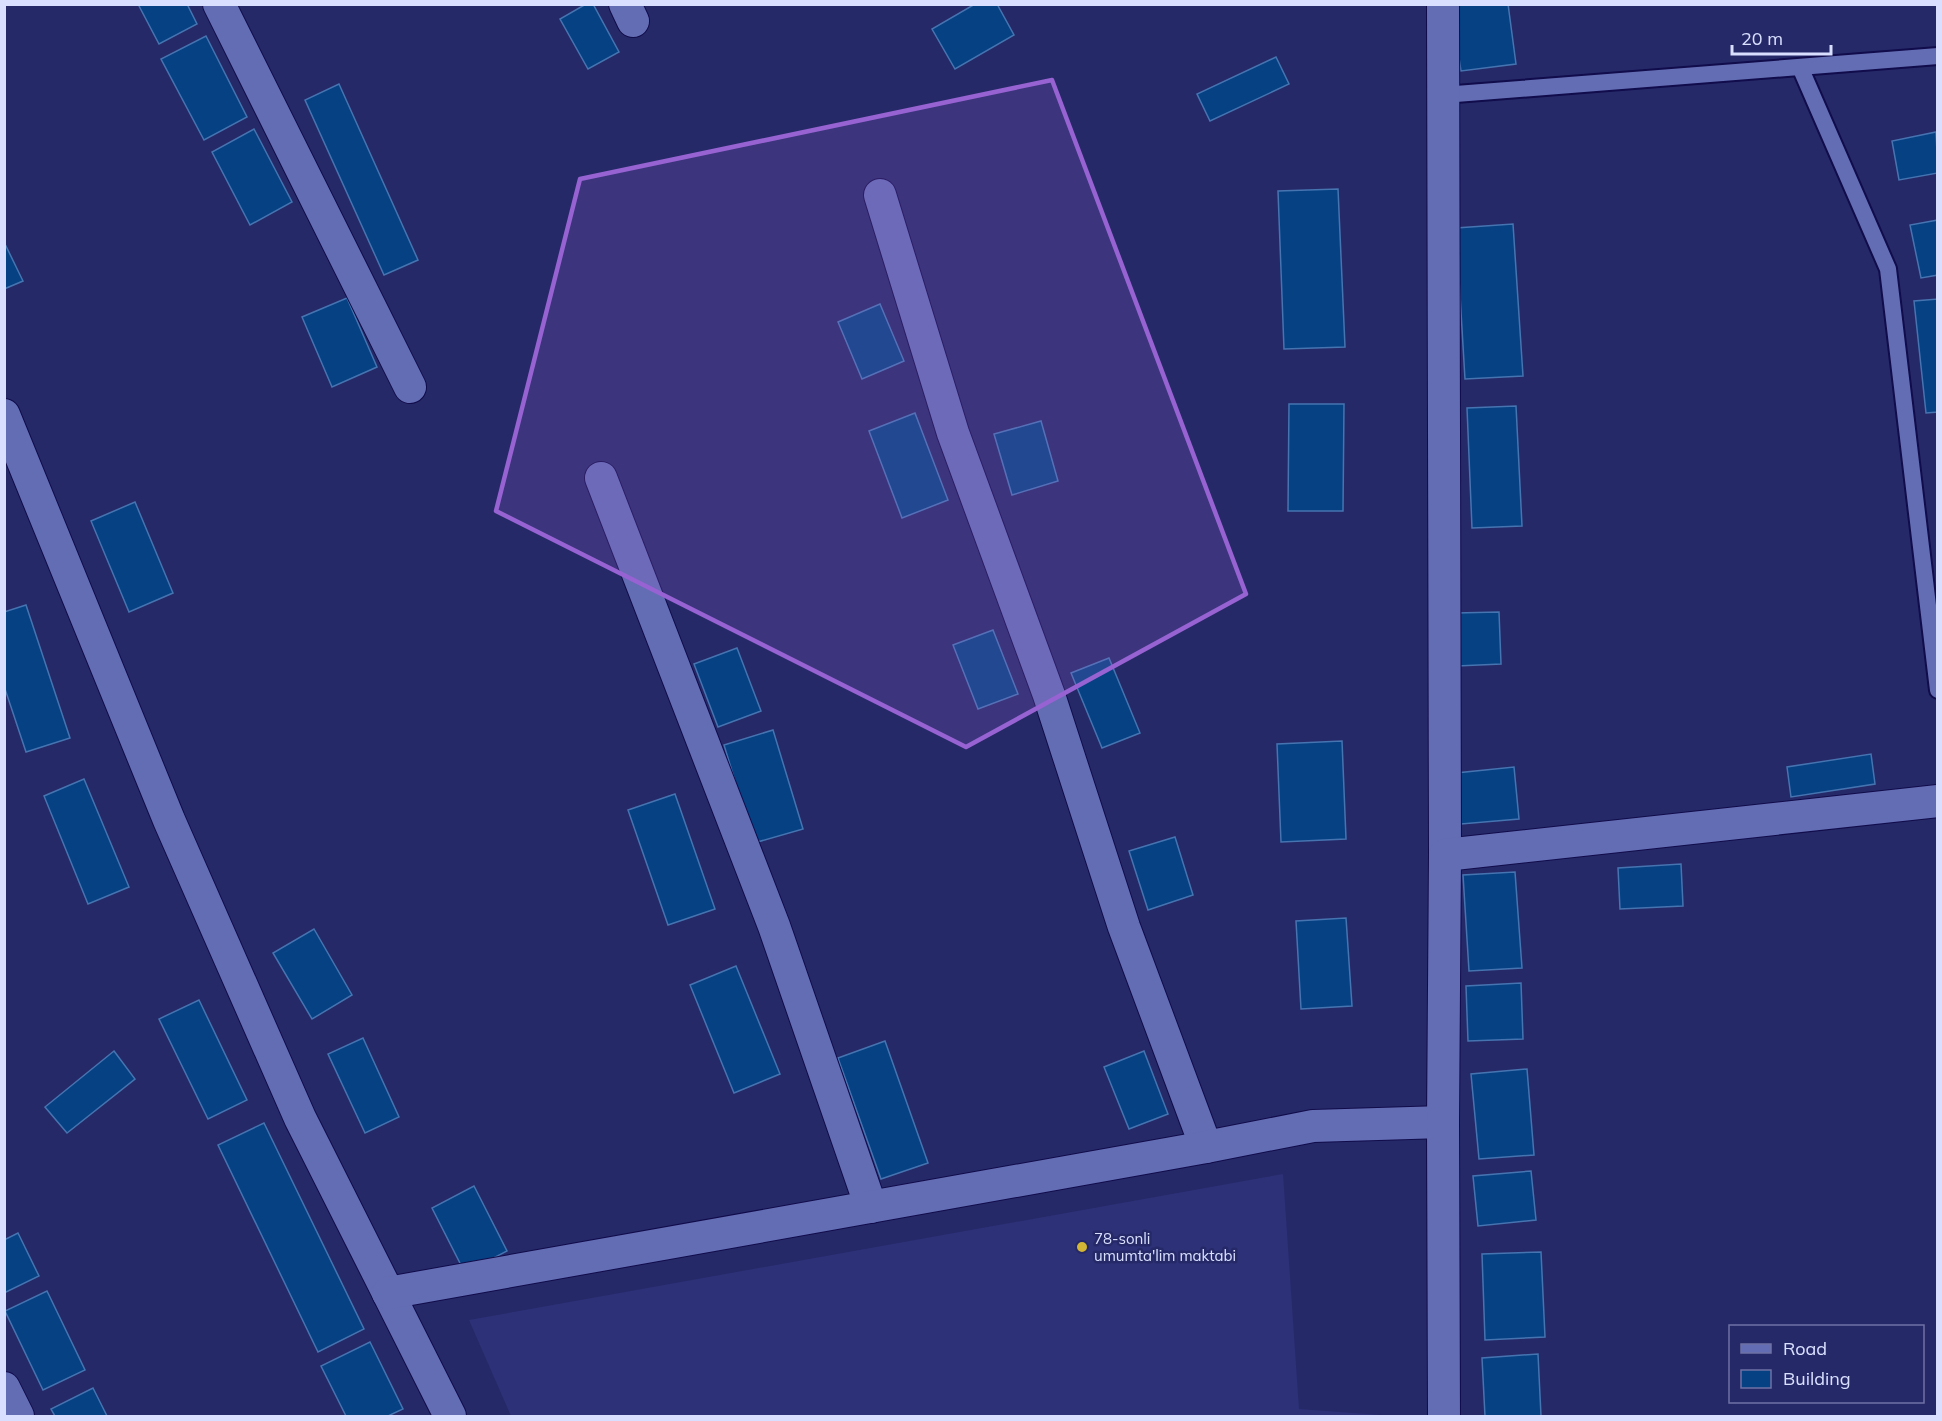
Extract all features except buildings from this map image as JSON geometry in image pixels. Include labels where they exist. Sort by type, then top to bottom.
[{"type":"street","points":[[219,4],[410,387]]},
{"type":"street","points":[[1443,4],[1444,1416]]},
{"type":"street","points":[[880,195],[953,433],[1049,695],[1124,927],[1206,1147]]},
{"type":"street","points":[[4,415],[169,820],[300,1118],[450,1416]]},
{"type":"street","points":[[601,478],[774,926],[871,1207]]},
{"type":"street","points":[[1445,855],[1938,801]]},
{"type":"street","points":[[388,1293],[1206,1147],[1313,1125],[1443,1122]]},
{"type":"street","points":[[4,1388],[18,1416]]},
{"type":"lane","points":[[1443,95],[1938,56]]},
{"type":"lane","points":[[1800,67],[1888,269],[1938,690]]},
{"type":"highlighted area","points":[[1052,80],[1246,594],[966,747],[496,511],[580,179]]},
{"type":"shaded area","name":"78-sonli umumta'lim maktabi","points":[[1283,1174],[1299,1409],[1393,1416],[511,1416],[469,1320]]},
{"type":"place","name":"78-sonli umumta'lim maktabi","points":[[1082,1247]]}]
